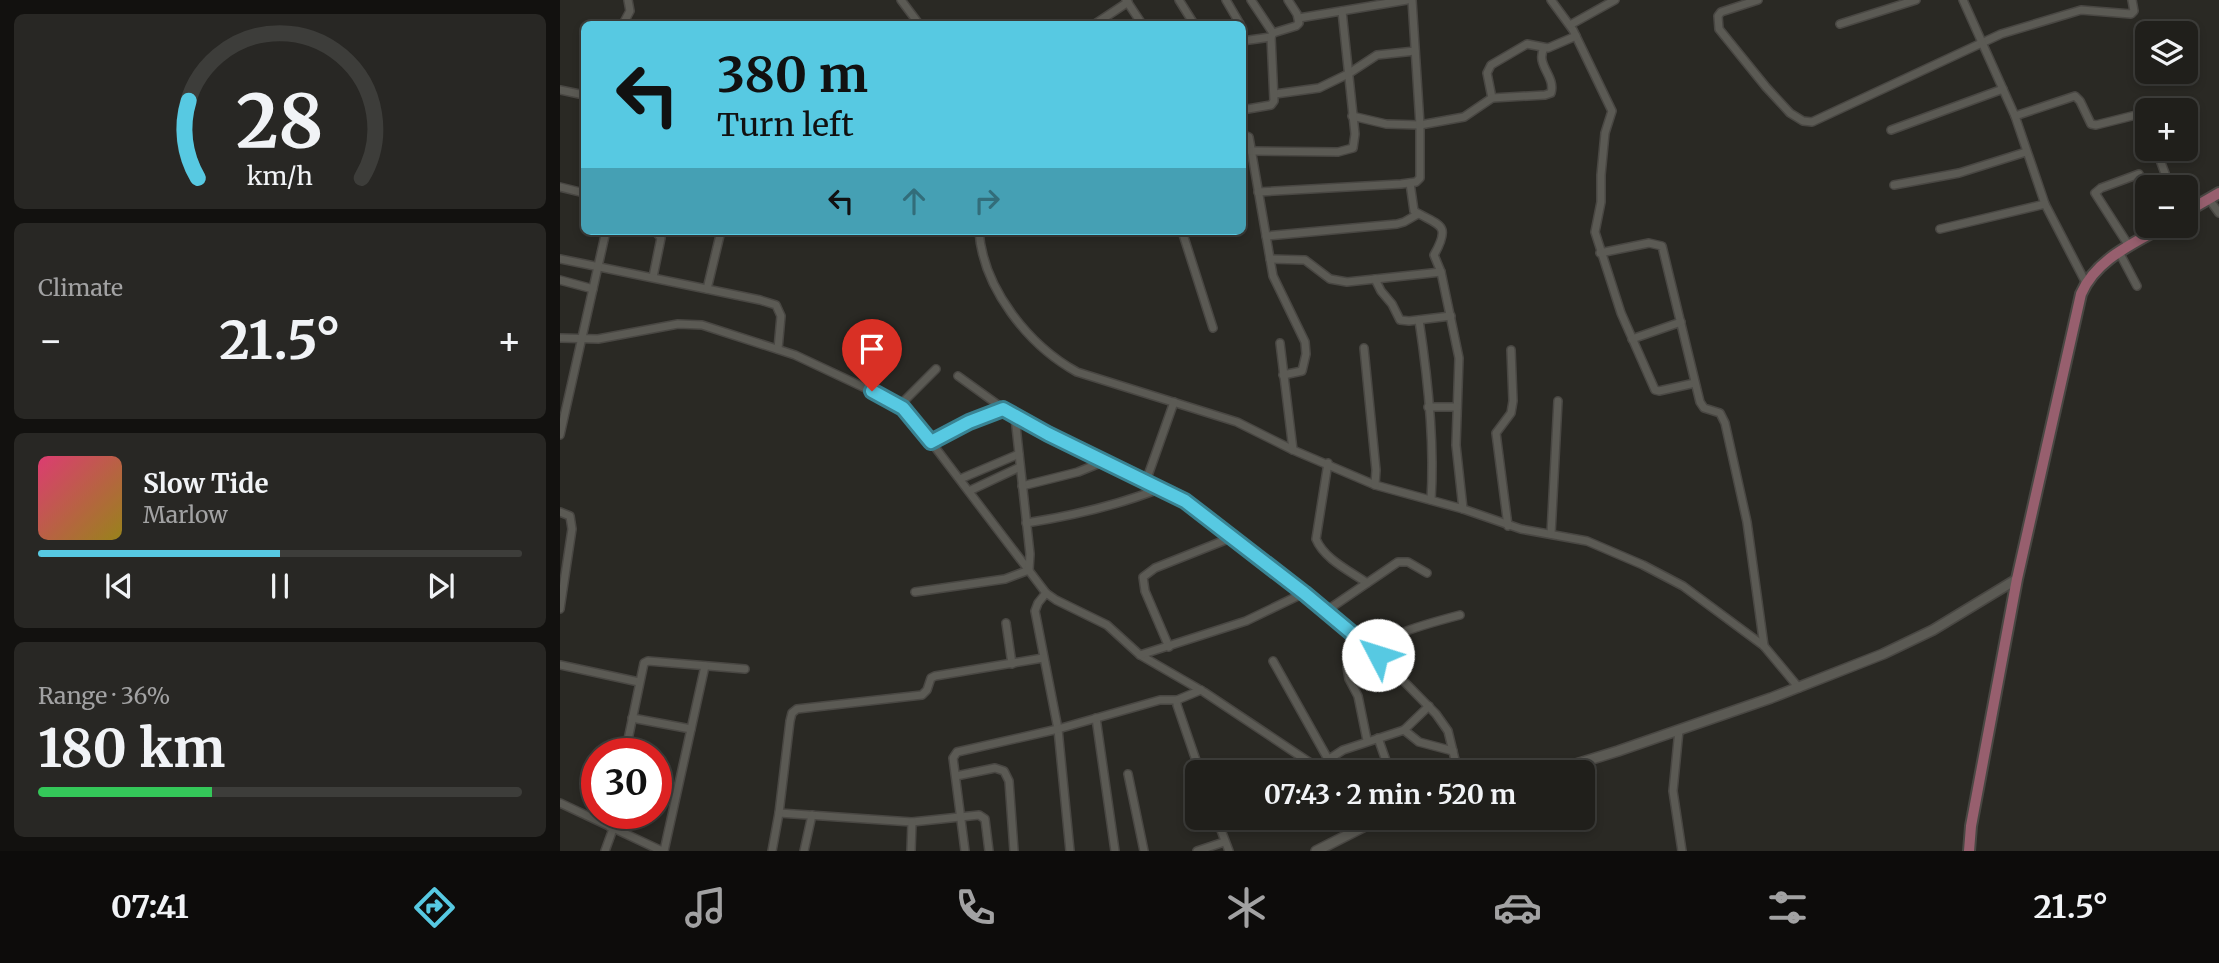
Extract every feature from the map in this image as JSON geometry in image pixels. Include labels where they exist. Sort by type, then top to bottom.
[{"type":"main road","points":[[2198,205],[2214,196]]},
{"type":"main road","points":[[1969,851],[1971,826],[2017,579],[2066,354],[2086,283],[2099,268],[2143,238]]},
{"type":"street","points":[[624,21],[629,11],[628,0]]},
{"type":"street","points":[[901,0],[917,21]]},
{"type":"street","points":[[1179,0],[1192,21]]},
{"type":"street","points":[[1226,0],[1238,21]]},
{"type":"street","points":[[1246,109],[1271,105],[1275,94],[1272,35],[1251,0]]},
{"type":"street","points":[[1287,0],[1299,18]]},
{"type":"street","points":[[1258,192],[1410,183],[1416,182],[1422,173],[1415,51],[1409,0],[1299,18]]},
{"type":"street","points":[[1551,0],[1570,25],[1612,111],[1605,133],[1601,202],[1595,226],[1600,253],[1632,339],[1655,390],[1695,383]]},
{"type":"street","points":[[1570,25],[1615,0]]},
{"type":"street","points":[[1758,0],[1721,12],[1718,16],[1719,29],[1790,113],[1803,121],[1812,122],[1981,42],[2068,13],[2087,10],[2131,14],[2134,11],[2132,0]]},
{"type":"street","points":[[1840,23],[1898,2],[1916,0]]},
{"type":"street","points":[[1963,0],[2015,116],[2045,204],[2086,283]]},
{"type":"street","points":[[2084,0],[2087,10]]},
{"type":"street","points":[[1098,21],[1127,1],[1140,21]]},
{"type":"street","points":[[1251,151],[1347,151],[1353,148],[1342,11]]},
{"type":"street","points":[[1246,41],[1296,26],[1299,18]]},
{"type":"street","points":[[1492,98],[1487,73],[1491,65],[1527,44],[1544,48],[1576,36]]},
{"type":"street","points":[[1352,116],[1386,124],[1420,125],[1464,117],[1492,98],[1551,93],[1553,87],[1541,60],[1544,48]]},
{"type":"street","points":[[1275,94],[1319,88],[1348,74],[1377,55],[1415,51]]},
{"type":"street","points":[[1891,130],[2003,89]]},
{"type":"street","points":[[560,90],[581,94]]},
{"type":"street","points":[[2015,116],[2075,96],[2091,124],[2135,115]]},
{"type":"street","points":[[1246,136],[1249,137],[1276,285],[1305,342],[1303,371],[1283,375]]},
{"type":"street","points":[[1894,185],[1958,173],[2026,152]]},
{"type":"street","points":[[2137,286],[2124,249],[2095,193],[2101,188],[2139,174]]},
{"type":"street","points":[[1410,183],[1412,207],[1418,214],[1436,222],[1441,229],[1442,243],[1434,255],[1441,272],[1459,358],[1456,445],[1463,509]]},
{"type":"street","points":[[560,187],[581,192]]},
{"type":"street","points":[[2214,196],[2219,214]]},
{"type":"street","points":[[1940,229],[2045,204]]},
{"type":"street","points":[[1266,236],[1404,222],[1418,214]]},
{"type":"street","points":[[560,435],[605,235]]},
{"type":"street","points":[[653,277],[661,238],[658,235]]},
{"type":"street","points":[[707,289],[720,235]]},
{"type":"street","points":[[979,235],[991,280],[1013,313],[1040,345],[1059,362],[1077,372],[1237,422],[1293,450],[1375,485],[1463,509],[1508,526],[1587,541],[1673,579],[1764,646],[1799,688]]},
{"type":"street","points":[[1183,235],[1213,328]]},
{"type":"street","points":[[1600,253],[1649,243],[1662,246],[1695,383],[1704,408],[1720,413],[1725,423],[1747,522],[1764,646]]},
{"type":"street","points":[[560,259],[599,265],[776,305],[781,316],[778,349]]},
{"type":"street","points":[[1270,259],[1305,260],[1330,279],[1338,281],[1441,272]]},
{"type":"street","points":[[1375,279],[1399,320],[1451,316]]},
{"type":"street","points":[[560,280],[593,289]]},
{"type":"street","points":[[1419,320],[1432,465],[1431,500]]},
{"type":"street","points":[[1632,339],[1681,322]]},
{"type":"street","points":[[560,338],[598,339],[691,323],[794,355],[900,405],[1046,593],[1107,625],[1140,655],[1200,690],[1305,760]]},
{"type":"street","points":[[1280,343],[1293,450]]},
{"type":"street","points":[[1364,348],[1375,485]]},
{"type":"street","points":[[1508,526],[1496,433],[1511,413],[1511,350]]},
{"type":"street","points":[[900,405],[936,369]]},
{"type":"street","points":[[958,376],[1015,416],[1185,501],[1233,537],[1369,648],[1429,706],[1448,731],[1455,760]]},
{"type":"street","points":[[1551,534],[1558,401]]},
{"type":"street","points":[[1146,481],[1174,402]]},
{"type":"street","points":[[1428,407],[1457,407]]},
{"type":"street","points":[[931,442],[969,422],[1003,409]]},
{"type":"street","points":[[1015,416],[1030,554],[1029,570]]},
{"type":"street","points":[[960,479],[1019,454]]},
{"type":"street","points":[[1022,486],[1078,472],[1105,461]]},
{"type":"street","points":[[1328,463],[1315,528],[1316,539],[1321,549],[1329,556],[1367,583]]},
{"type":"street","points":[[969,491],[1020,467]]},
{"type":"street","points":[[1026,523],[1128,500],[1161,488]]},
{"type":"street","points":[[560,512],[570,516],[572,529],[560,609]]},
{"type":"street","points":[[1169,647],[1145,591],[1143,577],[1155,568],[1233,537]]},
{"type":"street","points":[[1326,611],[1402,561],[1427,573]]},
{"type":"street","points":[[915,592],[1005,579],[1029,570]]},
{"type":"street","points":[[1587,760],[1799,688],[1912,641],[2017,579]]},
{"type":"street","points":[[1046,593],[1035,611],[1058,729],[1070,851]]},
{"type":"street","points":[[1140,655],[1246,621],[1304,593]]},
{"type":"street","points":[[1367,740],[1358,696],[1347,672],[1348,667],[1369,648],[1403,632],[1460,615]]},
{"type":"street","points":[[1006,624],[1012,664]]},
{"type":"street","points":[[772,851],[790,721],[792,713],[797,709],[922,695],[927,690],[930,678],[935,676],[1043,658]]},
{"type":"street","points":[[628,738],[642,667],[648,661],[745,669]]},
{"type":"street","points":[[1273,661],[1328,759],[1367,740],[1404,730],[1429,706]]},
{"type":"street","points":[[560,665],[639,682]]},
{"type":"street","points":[[613,829],[663,851],[705,666]]},
{"type":"street","points":[[965,851],[953,758],[957,752],[1058,729],[1160,701],[1177,700],[1200,690]]},
{"type":"street","points":[[1177,700],[1196,760]]},
{"type":"street","points":[[632,718],[691,729]]},
{"type":"street","points":[[1096,718],[1115,851]]},
{"type":"street","points":[[1404,730],[1419,743],[1453,751]]},
{"type":"street","points":[[1679,730],[1673,791],[1682,851]]},
{"type":"street","points":[[1378,738],[1386,760]]},
{"type":"street","points":[[956,776],[995,768],[1004,771],[1009,781],[1014,851]]},
{"type":"street","points":[[1128,774],[1144,851]]},
{"type":"street","points":[[560,803],[581,813]]},
{"type":"street","points":[[779,813],[912,822],[979,815],[984,817],[989,851]]},
{"type":"street","points":[[804,851],[812,815]]},
{"type":"street","points":[[911,851],[912,822]]},
{"type":"street","points":[[605,851],[611,829]]},
{"type":"street","points":[[1220,830],[1229,851]]},
{"type":"street","points":[[1316,851],[1327,848],[1359,830]]},
{"type":"street","points":[[1197,851],[1224,842]]},
{"type":"route","points":[[872,391],[895,402],[909,413],[931,442],[969,422],[1003,409],[1048,434],[1161,488],[1185,501],[1225,530],[1378,655]]}]
